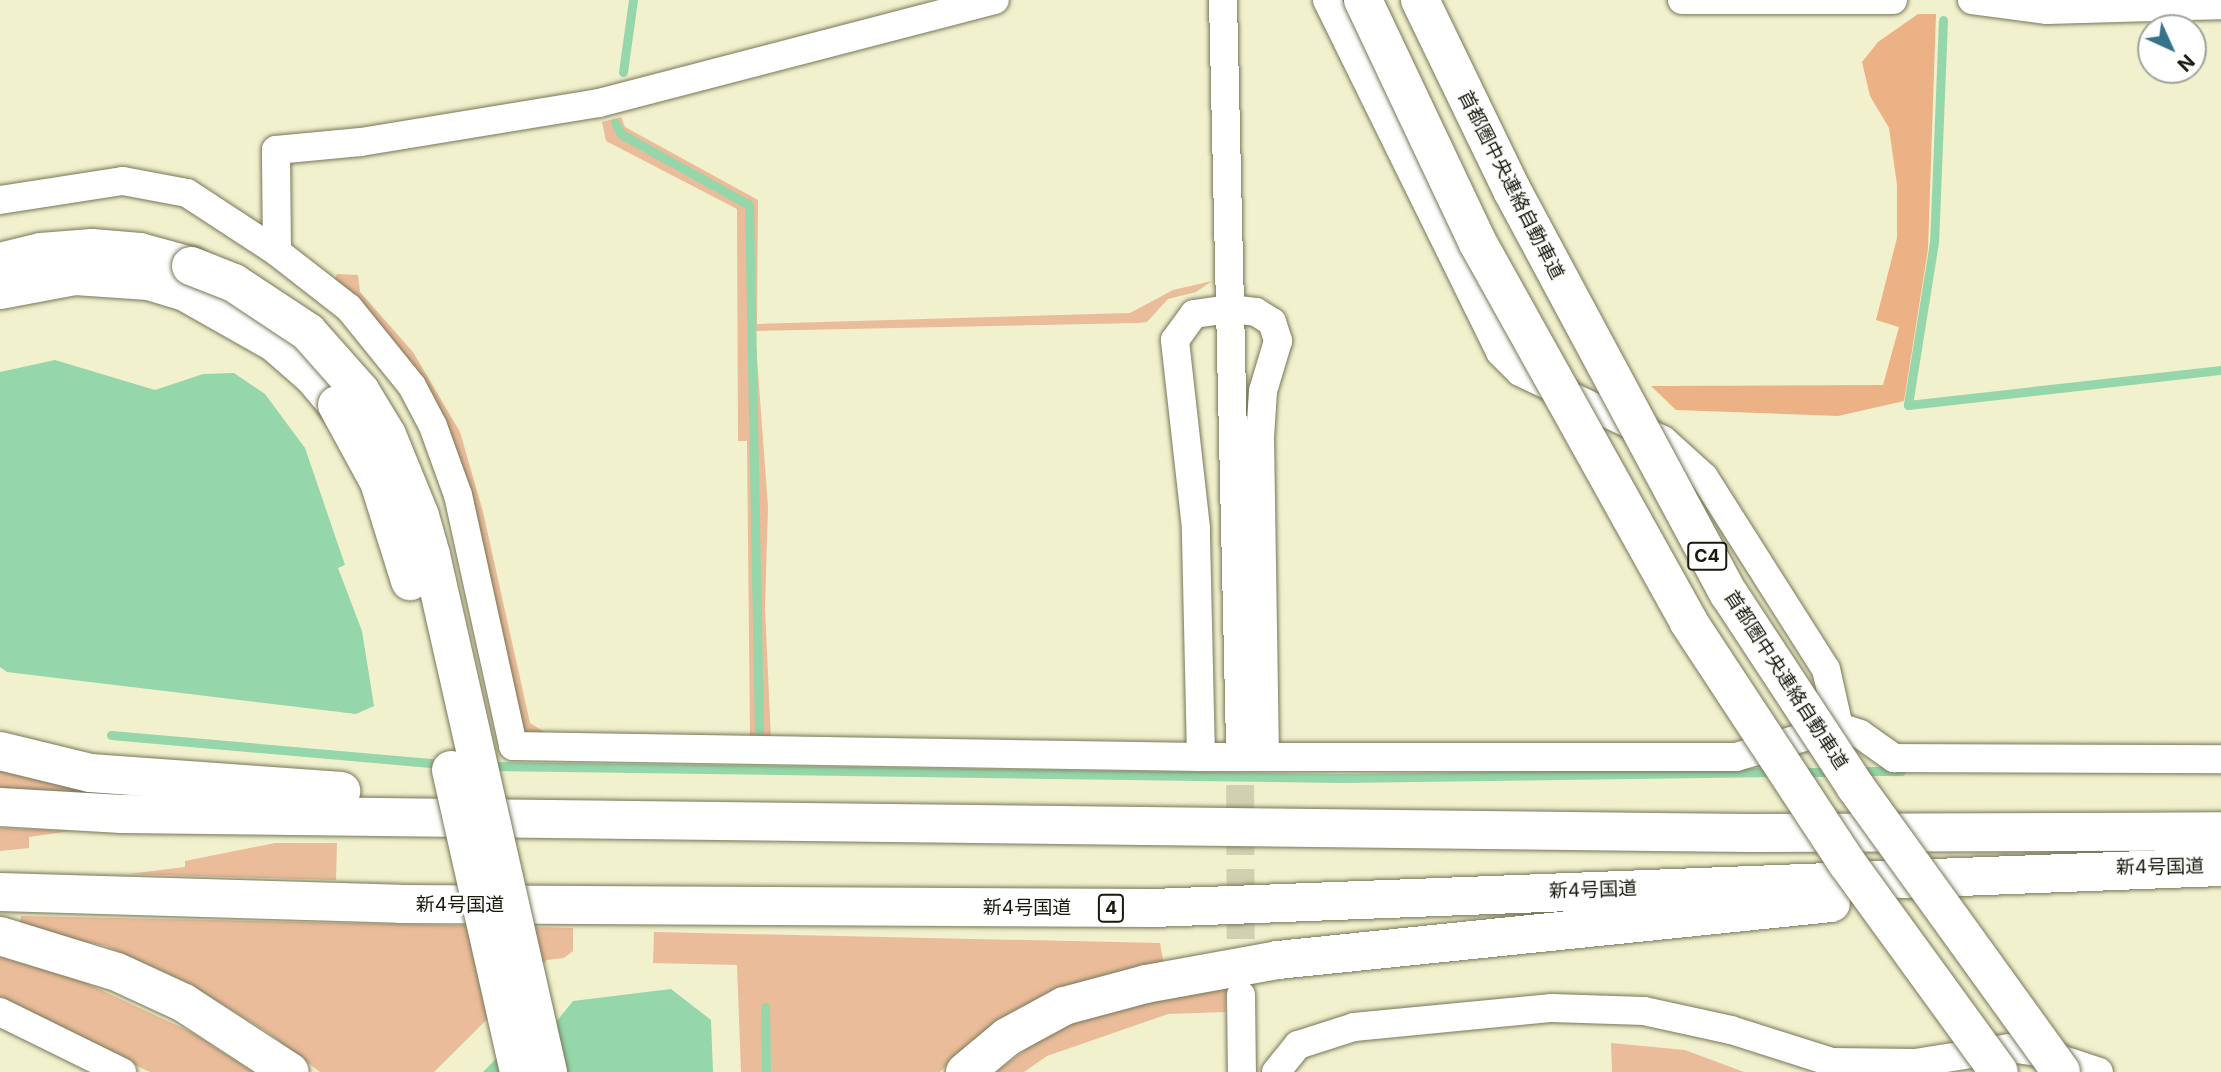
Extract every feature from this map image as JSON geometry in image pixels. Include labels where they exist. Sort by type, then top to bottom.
[{"type":"highway","name":"C4","points":[[1363,0],[1490,265],[1688,621],[1847,863],[1999,1072]]},
{"type":"highway","name":"首都圏中央連絡自動車道","points":[[1420,0],[1513,192],[1729,594],[1871,809],[2061,1072]]},
{"type":"highway","points":[[0,262],[41,252],[92,248],[140,252],[188,279],[313,376],[337,405],[379,482],[409,576],[519,1072]]},
{"type":"highway","points":[[0,290],[75,276],[188,279],[243,288],[308,332],[361,391],[397,456],[430,555],[548,1072]]},
{"type":"highway","points":[[0,751],[90,773],[236,786],[809,798],[953,821]]},
{"type":"highway","name":"新4号国道","points":[[0,807],[122,814],[953,821],[1751,833],[2221,831]]},
{"type":"highway","points":[[965,1072],[1007,1037],[1064,1006],[1146,984],[1278,960],[1557,935],[2157,866]]},
{"type":"highway","name":"新4号国道","points":[[0,892],[400,904],[1153,908],[2157,866],[2221,867]]},
{"type":"highway","points":[[0,936],[117,972],[184,1003],[290,1072]]},
{"type":"street","points":[[278,252],[276,150],[361,142],[598,103],[995,0]]},
{"type":"street","points":[[1223,0],[1240,743]]},
{"type":"street","points":[[1327,0],[1500,352],[1520,372],[1663,440],[1704,477],[1826,669],[1839,727]]},
{"type":"street","points":[[1682,0],[1892,0]]},
{"type":"street","points":[[1972,0],[2047,10],[2221,5]]},
{"type":"street","points":[[0,200],[67,187],[124,181],[155,184],[207,204],[278,252],[357,317],[412,386],[433,426],[458,495],[513,746],[1201,757],[1736,757],[1839,727],[1860,734],[1894,758],[2221,758]]},
{"type":"street","points":[[1201,757],[1196,528],[1175,341],[1187,319],[1209,310],[1228,309],[1256,312],[1272,322],[1278,341],[1263,391],[1260,438],[1265,756]]},
{"type":"street","points":[[1241,995],[1242,1072]]},
{"type":"street","points":[[1276,1072],[1298,1045],[1354,1027],[1423,1018],[1552,1008],[1644,1011],[1731,1030],[1832,1062],[1915,1063],[2009,1048],[2039,1052],[2099,1072]]},
{"type":"street","points":[[0,1012],[122,1072]]},
{"type":"shaded area","points":[[1918,14],[1936,14],[1928,249],[1904,401],[1838,416],[1676,410],[1651,386],[1883,385],[1899,327],[1876,320],[1897,238],[1897,185],[1889,128],[1870,96],[1862,62],[1878,42]]},
{"type":"shaded area","points":[[621,117],[625,127],[758,200],[757,324],[1130,313],[1173,290],[1212,281],[1196,292],[1168,299],[1147,322],[1138,323],[755,331],[768,507],[765,608],[771,740],[536,740],[525,735],[450,445],[418,381],[386,339],[333,283],[337,274],[358,275],[360,292],[413,352],[460,432],[483,512],[530,723],[552,737],[750,736],[747,441],[738,441],[737,209],[606,141],[602,122]]},
{"type":"shaded area","points":[[55,360],[155,390],[203,374],[234,373],[265,394],[305,448],[345,565],[338,568],[362,631],[374,706],[356,714],[7,672],[0,667],[0,372]]},
{"type":"shaded area","points":[[0,766],[126,789],[126,795],[0,788]]},
{"type":"shaded area","points":[[0,828],[71,831],[29,837],[29,848],[0,851]]},
{"type":"shaded area","points":[[275,843],[337,843],[336,880],[128,874],[185,867],[185,861]]},
{"type":"shaded area","points":[[21,916],[573,928],[573,951],[564,958],[547,960],[434,1072],[320,1072],[266,1031],[186,982],[106,946],[19,928]]},
{"type":"shaded area","points":[[654,932],[1160,943],[1164,965],[1015,1014],[970,1042],[940,1072],[741,1072],[737,965],[653,963]]},
{"type":"shaded area","points":[[0,957],[84,982],[191,1032],[253,1072],[150,1072],[0,1002]]},
{"type":"shaded area","points":[[1226,988],[1225,1012],[1168,1014],[1047,1056],[1024,1072],[996,1072],[1041,1038],[1093,1015],[1150,999]]},
{"type":"shaded area","points":[[671,989],[711,1020],[713,1072],[483,1072],[527,1027],[548,1032],[573,1001]]},
{"type":"shaded area","points":[[1611,1043],[1685,1050],[1744,1072],[1612,1072]]},
{"type":"waterway","points":[[623,72],[633,0]]},
{"type":"waterway","points":[[1943,20],[1934,242],[1908,405],[2219,370]]},
{"type":"waterway","points":[[615,123],[621,134],[749,205],[759,730]]},
{"type":"waterway","points":[[111,735],[445,764]]},
{"type":"waterway","points":[[487,766],[1342,778],[1775,772]]},
{"type":"waterway","points":[[1859,771],[1901,771]]},
{"type":"waterway","points":[[1799,772],[1834,772]]},
{"type":"waterway","points":[[765,1007],[766,1072]]},
{"type":"tunnel","points":[[1240,743],[1241,985]]}]
